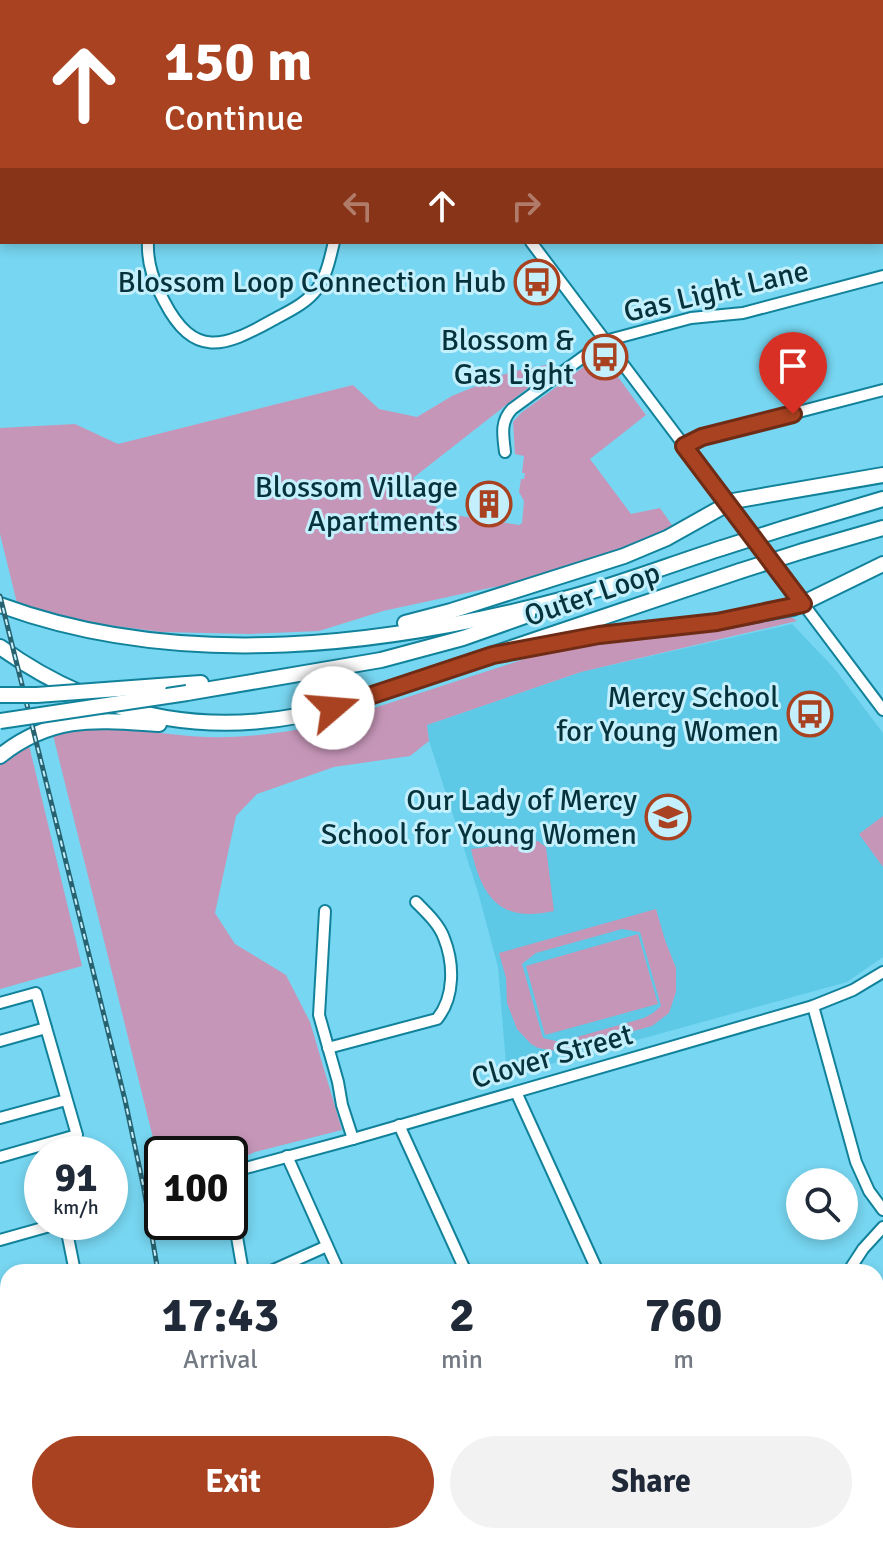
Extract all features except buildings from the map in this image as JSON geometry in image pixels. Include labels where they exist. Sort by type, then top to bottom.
[{"type":"highway","points":[[278,644],[411,622],[466,607],[639,551],[737,500],[883,475]]},
{"type":"highway","name":"Outer Loop","points":[[0,605],[58,623],[122,636],[200,643],[278,644],[369,636],[446,625],[560,600],[883,499]]},
{"type":"highway","name":"Outer Loop","points":[[0,647],[56,683],[117,706],[179,719],[219,723],[296,716],[333,708],[740,571],[883,528]]},
{"type":"highway","points":[[480,659],[575,639],[717,622],[803,604],[883,564]]},
{"type":"highway","points":[[0,721],[373,661],[448,642],[623,582]]},
{"type":"highway","points":[[0,695],[37,695],[309,673]]},
{"type":"highway","points":[[0,756],[36,734],[76,722],[112,720],[193,726],[244,722]]},
{"type":"street","points":[[148,244],[153,279],[174,319],[193,336],[218,343],[237,339],[309,298],[323,279],[333,244]]},
{"type":"street","points":[[532,244],[883,710]]},
{"type":"street","name":"Gas Light Lane","points":[[605,341],[691,318],[743,313],[883,276]]},
{"type":"street","points":[[505,452],[502,426],[505,416],[605,341]]},
{"type":"street","points":[[684,446],[702,437],[883,390]]},
{"type":"street","points":[[328,1048],[437,1019],[444,1010],[450,991],[451,965],[444,936],[416,902]]},
{"type":"street","points":[[325,911],[319,1015],[353,1139]]},
{"type":"street","name":"Clover Street","points":[[248,1167],[813,1006],[853,990],[883,972]]},
{"type":"street","points":[[0,1003],[36,993],[77,1135],[0,1157]]},
{"type":"street","points":[[813,1006],[856,1162],[869,1191],[883,1210]]},
{"type":"street","points":[[0,1041],[46,1028]]},
{"type":"street","points":[[516,1092],[594,1264]]},
{"type":"street","points":[[0,1118],[66,1100]]},
{"type":"street","points":[[399,1125],[462,1264]]},
{"type":"street","points":[[287,1156],[335,1264]]},
{"type":"street","points":[[853,1264],[883,1227]]},
{"type":"street","points":[[0,1240],[24,1233]]},
{"type":"street","points":[[68,1240],[73,1264]]},
{"type":"street","points":[[238,1240],[242,1264]]},
{"type":"street","points":[[287,1264],[327,1246]]},
{"type":"shaded area","points":[[601,354],[646,415],[590,459],[631,514],[660,508],[674,528],[655,539],[520,585],[494,587],[383,611],[319,631],[250,634],[162,632],[100,624],[17,603],[0,534],[0,428],[75,424],[118,444],[353,385],[379,409],[417,417],[452,396],[510,372],[546,365],[547,373],[413,478],[441,513],[519,525],[522,523],[524,501],[519,492],[525,473],[522,473],[524,456],[515,454],[513,422]]},
{"type":"shaded area","points":[[790,616],[797,621],[581,672],[427,725],[429,741],[410,756],[334,767],[257,794],[236,816],[215,913],[235,944],[286,975],[310,1022],[342,1130],[248,1155],[248,1136],[153,1136],[53,735],[110,729],[221,737],[293,730],[322,725],[543,653],[605,642],[709,631]]},
{"type":"shaded area","name":"Our Lady of Mercy School for Young Women","points":[[792,624],[834,668],[883,733],[883,957],[847,982],[507,1076],[498,967],[478,892],[429,741],[427,725],[581,672]]},
{"type":"shaded area","points":[[29,745],[82,966],[0,989],[0,765]]},
{"type":"shaded area","points":[[883,816],[883,867],[859,834]]},
{"type":"shaded area","points":[[538,841],[546,847],[554,911],[535,914],[507,910],[488,893],[471,849]]},
{"type":"shaded area","points":[[656,909],[676,968],[676,992],[669,1013],[652,1026],[566,1050],[538,1048],[517,1029],[507,1003],[506,978],[499,953]],"holes":[[[622,929],[640,932],[661,1006],[644,1018],[563,1041],[543,1038],[522,964],[536,953]]]},
{"type":"shaded area","points":[[638,934],[658,1004],[545,1035],[526,966]]},
{"type":"railway","points":[[0,596],[125,1100],[157,1264]]},
{"type":"place","name":"Blossom Loop Connection Hub","points":[[537,282]]},
{"type":"place","name":"Blossom & Gas Light","points":[[605,357]]},
{"type":"place","name":"Blossom Village Apartments","points":[[489,504]]},
{"type":"place","name":"Mercy School for Young Women","points":[[810,714]]},
{"type":"place","name":"Our Lady of Mercy School for Young Women","points":[[668,817]]},
{"type":"route","points":[[333,708],[493,655],[599,635],[717,622],[803,604],[684,446],[702,437],[793,414]]}]
